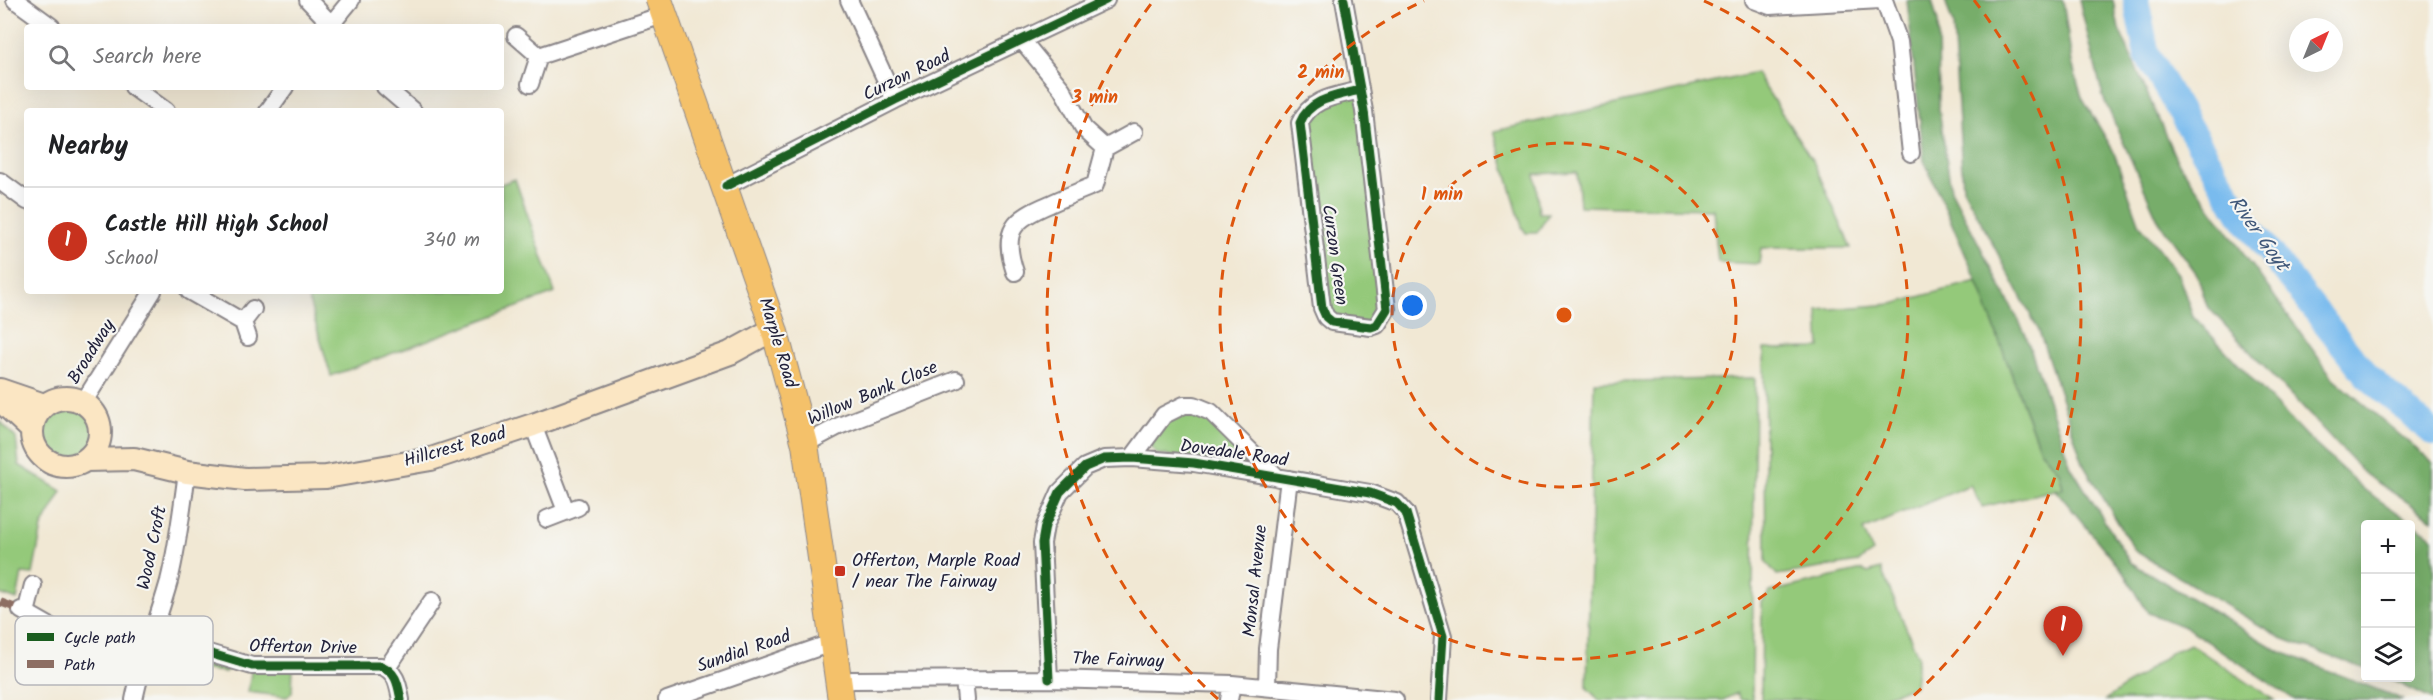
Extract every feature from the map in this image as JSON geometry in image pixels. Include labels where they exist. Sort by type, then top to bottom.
[{"type":"main road","name":"Marple Road","points":[[661,8],[726,186],[777,338],[805,444],[840,691]]},
{"type":"main road","name":"Hillcrest Road","points":[[0,400],[32,429],[36,450],[52,464],[73,466],[86,460],[134,459],[187,472],[245,479],[326,477],[431,459],[777,338]]},
{"type":"main road","points":[[0,390],[44,405]]},
{"type":"main road","points":[[32,429],[38,412],[44,405],[63,398],[83,403]]},
{"type":"main road","name":"Hillcrest Road","points":[[83,403],[96,416],[100,434],[134,459]]},
{"type":"main road","points":[[86,460],[93,453],[100,434]]},
{"type":"street","points":[[15,0],[48,24]]},
{"type":"street","points":[[308,0],[329,24]]},
{"type":"street","points":[[331,24],[351,0]]},
{"type":"street","points":[[849,0],[895,100]]},
{"type":"street","name":"Curzon Road","points":[[726,186],[895,100],[1106,0]]},
{"type":"street","name":"Curzon Green","points":[[1344,0],[1360,90],[1387,309],[1377,325],[1371,327],[1332,322],[1326,317],[1300,123],[1305,111],[1313,105],[1360,90]]},
{"type":"street","points":[[1754,0],[1770,6],[1883,0],[1899,42],[1911,153]]},
{"type":"street","points":[[539,56],[661,8]]},
{"type":"street","points":[[516,36],[539,56]]},
{"type":"street","points":[[1021,39],[1062,89],[1084,129],[1106,148]]},
{"type":"street","points":[[530,84],[539,56]]},
{"type":"street","points":[[137,90],[162,108]]},
{"type":"street","points":[[270,108],[283,90]]},
{"type":"street","points":[[388,90],[410,108]]},
{"type":"street","points":[[1015,272],[1009,254],[1011,233],[1022,216],[1095,185],[1106,148],[1134,132]]},
{"type":"street","points":[[0,181],[24,199]]},
{"type":"street","name":"Broadway","points":[[83,403],[150,294]]},
{"type":"street","points":[[195,294],[248,323]]},
{"type":"street","name":"Willow Bank Close","points":[[805,444],[839,426],[956,380]]},
{"type":"street","name":"Dovedale Road","points":[[1132,458],[1164,415],[1184,405],[1194,405],[1211,412],[1283,478]]},
{"type":"street","points":[[533,425],[572,509],[547,519]]},
{"type":"street","name":"Dovedale Road","points":[[1049,679],[1042,543],[1048,518],[1060,492],[1086,467],[1104,459],[1132,458],[1194,463],[1385,496],[1406,513],[1443,636],[1439,700]]},
{"type":"street","name":"Wood Croft","points":[[157,616],[176,550],[187,472]]},
{"type":"street","name":"Monsal Avenue","points":[[1267,687],[1268,649],[1283,478]]},
{"type":"street","points":[[33,585],[24,611],[33,616]]},
{"type":"street","points":[[401,700],[397,680],[387,669],[432,602]]},
{"type":"street","name":"Sundial Road","points":[[667,700],[834,642]]},
{"type":"street","name":"Offerton Drive","points":[[213,654],[252,666],[381,666],[387,669]]},
{"type":"street","points":[[964,679],[966,700]]},
{"type":"street","name":"The Fairway","points":[[840,691],[853,680],[1049,679],[1231,692],[1267,687],[1395,700]]},
{"type":"street","name":"Wood Croft","points":[[134,700],[137,685]]},
{"type":"green space","points":[[1907,0],[1932,0],[1938,22],[1939,109],[1951,190],[2025,333],[2071,467],[2130,562],[2279,651],[2404,700],[2295,700],[2187,628],[2148,613],[2127,577],[2056,490],[2063,488],[2059,471],[2040,450],[1977,281],[1924,160]]},
{"type":"green space","points":[[1945,0],[2063,0],[2072,63],[2082,98],[2113,150],[2140,225],[2178,274],[2193,316],[2305,435],[2366,491],[2408,520],[2361,520],[2361,668],[2281,638],[2135,551],[2084,466],[2039,331],[1963,188],[1953,25]]},
{"type":"green space","points":[[2079,0],[2113,0],[2119,29],[2176,159],[2333,378],[2433,463],[2433,519],[2366,475],[2207,306],[2197,274],[2159,222],[2103,97]]},
{"type":"green space","points":[[1756,73],[1814,163],[1851,248],[1761,248],[1759,264],[1718,262],[1713,209],[1580,206],[1577,172],[1535,174],[1539,213],[1549,213],[1537,233],[1526,233],[1522,227],[1494,131]]},
{"type":"green space","points":[[1360,90],[1387,309],[1377,325],[1326,317],[1305,111]]},
{"type":"green space","points":[[515,179],[555,293],[331,376],[307,294],[504,294],[504,183]]},
{"type":"green space","points":[[1977,281],[2040,450],[2059,471],[2063,488],[1982,507],[1970,485],[1863,530],[1873,552],[1858,562],[1777,575],[1766,562],[1764,349],[1820,348],[1818,310],[1893,304]]},
{"type":"green space","points":[[1755,378],[1752,700],[1741,700],[1737,693],[1723,700],[1599,700],[1587,688],[1594,382]]},
{"type":"green space","points":[[66,398],[79,401],[90,408],[97,419],[100,432],[97,445],[90,456],[79,463],[66,466],[53,463],[42,456],[35,445],[32,432],[35,419],[42,408],[53,401]]},
{"type":"green space","points":[[1184,411],[1204,413],[1254,459],[1247,467],[1157,454],[1148,443],[1164,421]]},
{"type":"green space","points":[[0,421],[16,438],[19,465],[62,491],[42,527],[33,574],[22,573],[17,600],[0,594]]},
{"type":"green space","points":[[2415,525],[2433,537],[2433,700],[2396,682],[2415,682]]},
{"type":"green space","points":[[1881,569],[1918,656],[1915,686],[1871,700],[1761,700],[1762,602],[1770,592],[1862,570],[1868,573]]},
{"type":"green space","points":[[2190,644],[2274,700],[2106,700],[2172,652]]},
{"type":"green space","points":[[213,652],[235,662],[225,672],[213,671]]},
{"type":"green space","points":[[252,666],[293,666],[292,692],[287,697],[248,692]]},
{"type":"waterway","name":"River Goyt","points":[[2136,0],[2147,55],[2242,217],[2367,376],[2433,433]]},
{"type":"marked path","points":[[0,602],[21,610]]},
{"type":"cycle path","points":[[726,186],[895,100],[1106,0]]},
{"type":"cycle path","points":[[1344,0],[1364,111],[1387,309],[1377,325],[1371,327],[1332,322],[1326,317],[1322,308],[1300,123],[1310,108],[1317,103],[1360,90]]},
{"type":"cycle path","points":[[1049,679],[1042,543],[1045,526],[1060,492],[1085,467],[1104,459],[1132,458],[1194,463],[1370,493],[1397,503],[1406,513],[1443,636],[1439,700]]},
{"type":"cycle path","points":[[213,654],[252,666],[381,666],[394,675],[401,700]]},
{"type":"place","name":"Offerton, Marple Road / near The Fairway","points":[[840,571]]},
{"type":"place","name":"Castle Hill High School","points":[[2063,656]]}]
